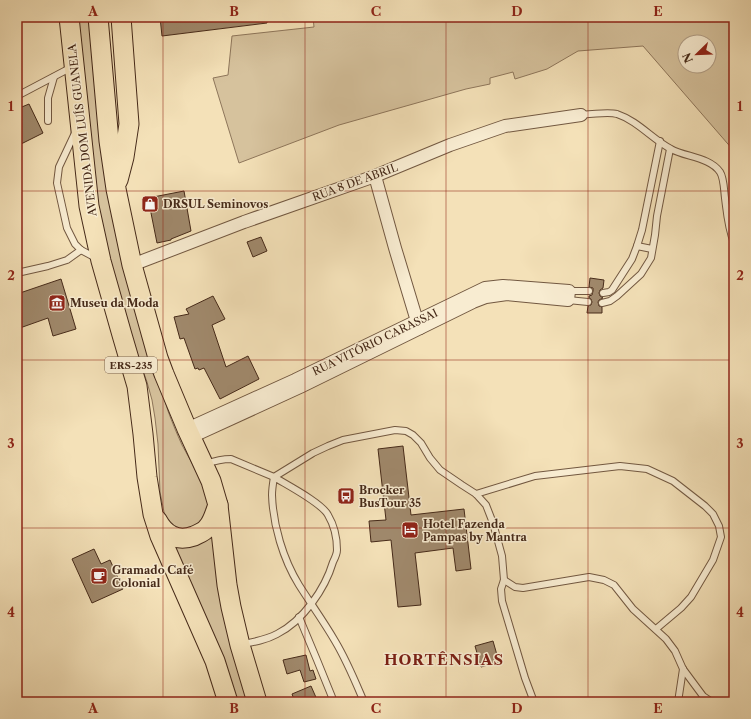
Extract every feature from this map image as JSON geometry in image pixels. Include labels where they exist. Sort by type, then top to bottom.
[{"type":"main road","name":"AVENIDA DOM LUÍS GUANELA","points":[[69,17],[89,206],[101,261],[137,386],[144,434],[147,477],[153,514],[160,536],[215,661],[228,702]]},
{"type":"main road","name":"ERS-235","points":[[98,17],[109,140],[116,189],[132,265],[158,358],[168,385],[211,481],[218,505],[231,607],[240,645],[257,702]]},
{"type":"main road","points":[[116,189],[124,157],[129,124],[121,17]]},
{"type":"main road","points":[[153,514],[165,532],[175,537],[187,538],[199,534],[207,528],[218,505]]},
{"type":"street","name":"RUA 8 DE ABRIL","points":[[132,265],[244,222],[374,176],[450,145],[505,126],[581,115]]},
{"type":"street","points":[[374,176],[394,248],[418,325]]},
{"type":"street","name":"RUA VITÓRIO CARASSAI","points":[[189,433],[300,387],[418,325],[486,297],[507,294],[568,296]]},
{"type":"lane","points":[[17,96],[74,66]]},
{"type":"lane","points":[[48,121],[48,98],[54,77]]},
{"type":"lane","points":[[581,115],[616,114],[630,119],[670,149],[710,162],[720,172],[724,186],[728,224],[734,243]]},
{"type":"lane","points":[[80,125],[59,167],[57,183],[67,228],[75,244],[81,250],[101,261]]},
{"type":"lane","points":[[603,293],[612,290],[632,259],[637,246],[642,230],[660,142]]},
{"type":"lane","points":[[602,303],[617,296],[641,274],[650,258],[656,235],[657,216],[670,149]]},
{"type":"lane","points":[[637,246],[652,249]]},
{"type":"lane","points":[[17,274],[67,260],[81,250]]},
{"type":"lane","points":[[568,296],[589,291]]},
{"type":"lane","points":[[568,296],[588,302]]},
{"type":"lane","points":[[274,477],[313,453],[343,440],[395,430],[406,431],[413,435],[421,443],[430,458],[440,470],[476,494],[486,505],[493,522],[502,556],[504,580],[501,589],[502,601],[525,678],[534,702]]},
{"type":"lane","points":[[204,465],[216,460],[232,459],[274,477],[316,503],[328,514],[335,531],[337,551],[329,575],[312,604],[289,627],[277,634],[262,640],[240,645]]},
{"type":"lane","points":[[476,494],[535,476],[620,466],[647,469],[674,481],[713,514],[719,526],[721,536],[714,560],[690,596],[681,608],[656,629]]},
{"type":"lane","points":[[274,477],[272,493],[274,514],[279,535],[290,566],[298,584],[336,642],[364,702]]},
{"type":"lane","points":[[504,580],[515,587],[523,588],[589,577],[604,580],[614,585],[633,609],[666,639],[675,652],[682,669],[703,696],[712,702]]},
{"type":"lane","points":[[299,618],[318,660],[334,702]]},
{"type":"lane","points":[[678,702],[682,669]]},
{"type":"shaded area","points":[[76,17],[92,17],[138,309],[168,411],[182,445],[200,479],[210,507],[209,513],[194,528],[180,529],[173,526],[167,519],[164,512],[160,492],[158,444],[152,400],[125,320],[98,211]]},
{"type":"shaded area","points":[[313,17],[734,17],[734,151],[643,46],[578,51],[547,69],[515,79],[513,72],[490,78],[490,84],[466,89],[339,125],[239,163],[213,78],[228,75],[232,36],[314,27]]},
{"type":"shaded area","points":[[217,529],[250,702],[235,702],[172,542]]},
{"type":"building","points":[[160,17],[267,17],[267,23],[162,36]]},
{"type":"building","points":[[29,104],[43,133],[17,146],[17,109]]},
{"type":"building","points":[[184,191],[191,231],[171,240],[157,243],[148,198]]},
{"type":"building","points":[[261,237],[267,251],[253,257],[247,242]]},
{"type":"building","points":[[590,278],[604,280],[603,288],[599,293],[603,298],[598,302],[599,306],[602,307],[602,313],[587,313],[588,306],[591,305],[592,302],[589,296],[592,295],[593,291],[593,288],[589,287]]},
{"type":"building","points":[[61,279],[76,329],[53,336],[48,318],[17,329],[17,294]]},
{"type":"building","points":[[213,296],[225,319],[212,325],[226,367],[248,356],[259,379],[220,399],[204,368],[199,370],[198,368],[195,369],[184,338],[180,339],[174,317],[189,314],[186,309]]},
{"type":"building","name":"Hotel Fazenda Pampas by Mantra","points":[[403,446],[411,515],[464,509],[471,569],[456,571],[453,548],[415,553],[421,605],[398,607],[391,540],[371,542],[369,521],[386,520],[378,449]]},
{"type":"building","name":"Gramado Café Colonial","points":[[94,549],[101,564],[110,560],[123,589],[92,603],[72,559]]},
{"type":"building","points":[[493,641],[499,662],[481,667],[475,646]]},
{"type":"building","points":[[306,655],[310,671],[313,670],[316,679],[304,682],[300,670],[287,674],[283,660]]},
{"type":"building","points":[[311,686],[318,702],[295,702],[292,694]]},
{"type":"place","name":"DRSUL Seminovos","points":[[150,204]]},
{"type":"place","name":"Museu da Moda","points":[[57,303]]},
{"type":"place","name":"Brocker BusTour 35","points":[[346,496]]},
{"type":"place","name":"Hotel Fazenda Pampas by Mantra","points":[[410,530]]},
{"type":"place","name":"Gramado Café Colonial","points":[[99,576]]},
{"type":"district","name":"HORTÊNSIAS","points":[[444,660]]}]
